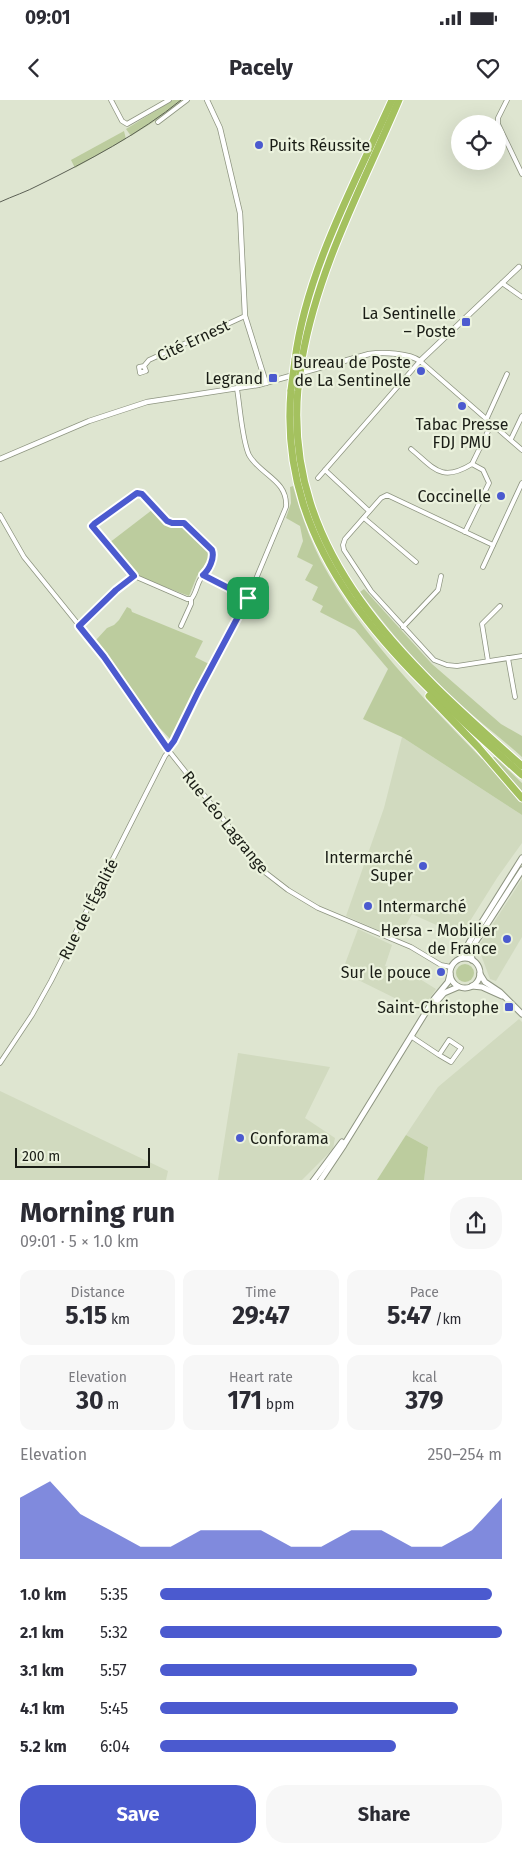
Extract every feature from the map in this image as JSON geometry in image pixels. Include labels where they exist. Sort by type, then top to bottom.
[{"type":"highway","points":[[382,123],[387,100]]},
{"type":"highway","points":[[392,100],[341,212],[321,262],[305,312],[298,359],[291,434],[295,469],[304,506],[316,539],[336,576],[358,610],[413,674],[522,775]]},
{"type":"highway","points":[[298,359],[324,273],[348,213],[399,100]]},
{"type":"highway","points":[[379,145],[391,128],[404,100]]},
{"type":"highway","points":[[295,389],[303,477],[315,519],[339,568],[363,605],[404,654],[446,698],[522,766]]},
{"type":"highway","points":[[413,674],[422,689],[478,747],[522,798]]},
{"type":"main road","points":[[418,1028],[436,996],[448,982],[451,967],[461,958],[522,858]]},
{"type":"main road","points":[[472,960],[473,946],[522,870]]},
{"type":"main road","points":[[461,958],[472,960],[478,965],[480,974],[485,982],[498,990],[522,1014]]},
{"type":"main road","points":[[450,974],[453,982],[459,987]]},
{"type":"main road","points":[[472,986],[480,974]]},
{"type":"main road","points":[[320,1180],[441,995],[451,989],[472,986],[482,987],[507,999]]},
{"type":"main road","points":[[313,1180],[366,1109]]},
{"type":"street","points":[[110,100],[125,123],[132,122],[169,100]]},
{"type":"street","points":[[158,122],[187,100]]},
{"type":"street","points":[[207,100],[220,128],[240,217],[245,316],[266,383]]},
{"type":"street","points":[[507,100],[498,118],[498,124],[522,174]]},
{"type":"street","points":[[318,478],[420,361],[520,266]]},
{"type":"street","points":[[502,283],[522,298]]},
{"type":"street","name":"Cité Ernest","points":[[144,366],[150,360],[245,316]]},
{"type":"street","points":[[0,459],[88,422],[144,404],[266,383],[369,354],[385,353],[414,358],[420,361],[522,450]]},
{"type":"street","points":[[486,418],[507,374]]},
{"type":"street","name":"Rue de l'Égalité","points":[[0,1063],[45,993],[168,750],[248,598],[285,511],[286,502],[280,485],[254,462],[248,452],[237,389]]},
{"type":"street","points":[[511,439],[522,416]]},
{"type":"street","points":[[411,449],[440,473],[449,472],[472,464],[492,423]]},
{"type":"street","points":[[465,532],[489,483],[483,470],[472,464]]},
{"type":"street","points":[[325,470],[369,511]]},
{"type":"street","points":[[483,567],[522,482]]},
{"type":"street","points":[[182,626],[191,604],[191,599],[214,556],[212,550],[184,523],[167,521],[142,494],[138,493],[92,526],[134,576],[191,599]]},
{"type":"street","points":[[493,546],[387,495],[381,498],[345,539],[344,548],[369,588],[429,656],[441,663],[457,666],[522,656]]},
{"type":"street","name":"Rue Léo Lagrange","points":[[0,515],[21,554],[104,657],[168,750],[266,873],[281,886],[318,908],[411,947],[441,965],[451,967]]},
{"type":"street","points":[[364,518],[416,562]]},
{"type":"street","points":[[203,575],[248,598]]},
{"type":"street","points":[[79,626],[118,588],[134,576]]},
{"type":"street","points":[[403,627],[439,588],[440,576]]},
{"type":"street","points":[[488,661],[482,624],[500,606]]},
{"type":"street","points":[[508,658],[515,697]]},
{"type":"street","points":[[412,1037],[439,1055],[451,1062],[461,1048],[449,1040],[439,1055]]},
{"type":"shaded area","points":[[402,737],[522,815],[522,843],[497,878],[460,937],[412,914],[398,939],[346,916],[384,808]]},
{"type":"shaded area","points":[[522,879],[522,937],[496,981],[490,979],[478,947]]},
{"type":"shaded area","points":[[358,929],[392,945],[385,966],[415,976],[436,989],[421,1011],[342,972]]},
{"type":"shaded area","points":[[519,1019],[522,1022],[522,1180],[424,1180],[428,1147],[406,1135],[438,1087]]},
{"type":"shaded area","points":[[238,1053],[330,1067],[305,1118],[335,1138],[333,1149],[302,1180],[218,1180]]},
{"type":"shaded area","points":[[0,1091],[168,1171],[166,1180],[0,1180]]},
{"type":"green space","points":[[173,100],[184,100],[131,136],[126,129]]},
{"type":"green space","points":[[124,131],[126,139],[75,168],[71,160]]},
{"type":"green space","points":[[293,486],[305,524],[321,561],[355,614],[416,690],[482,759],[495,757],[522,783],[522,815],[402,737],[363,719],[388,669],[355,630],[320,612],[323,606],[312,600],[318,587],[305,580],[313,565],[297,557],[303,541],[300,526],[286,518],[291,503],[290,487]]},
{"type":"green space","points":[[152,510],[168,526],[182,525],[211,556],[197,576],[189,596],[144,579],[133,571],[109,543]]},
{"type":"green space","points":[[364,589],[432,664],[501,724],[522,736],[522,757],[465,708],[418,662],[382,621],[360,592]]},
{"type":"green space","points":[[127,607],[132,612],[203,641],[195,657],[209,664],[170,739],[145,712],[96,640],[107,628],[119,620]]},
{"type":"green space","points":[[465,964],[471,967],[474,973],[471,979],[465,982],[459,979],[456,973],[459,967]]},
{"type":"green space","points":[[406,1135],[428,1147],[424,1180],[377,1180]]},
{"type":"tram line","points":[[0,202],[75,167],[113,146],[149,124],[181,100]]},
{"type":"place","name":"Puits Réussite","points":[[259,145]]},
{"type":"place","name":"La Sentinelle – Poste","points":[[466,322]]},
{"type":"place","name":"Bureau de Poste de La Sentinelle","points":[[421,371]]},
{"type":"place","name":"Legrand","points":[[273,378]]},
{"type":"place","name":"Tabac Presse FDJ PMU","points":[[462,406]]},
{"type":"place","name":"Coccinelle","points":[[501,496]]},
{"type":"place","name":"Intermarché Super","points":[[423,866]]},
{"type":"place","name":"Intermarché","points":[[368,906]]},
{"type":"place","name":"Hersa - Mobilier de France","points":[[507,939]]},
{"type":"place","name":"Sur le pouce","points":[[441,972]]},
{"type":"place","name":"Saint-Christophe","points":[[509,1007]]},
{"type":"place","name":"Conforama","points":[[240,1138]]},
{"type":"route","points":[[140,493],[167,521],[184,523],[212,550],[214,556],[207,572],[203,575],[248,598],[174,741],[168,749],[104,657],[79,626],[116,590],[134,576],[93,529],[92,525],[135,494],[140,493]]}]
